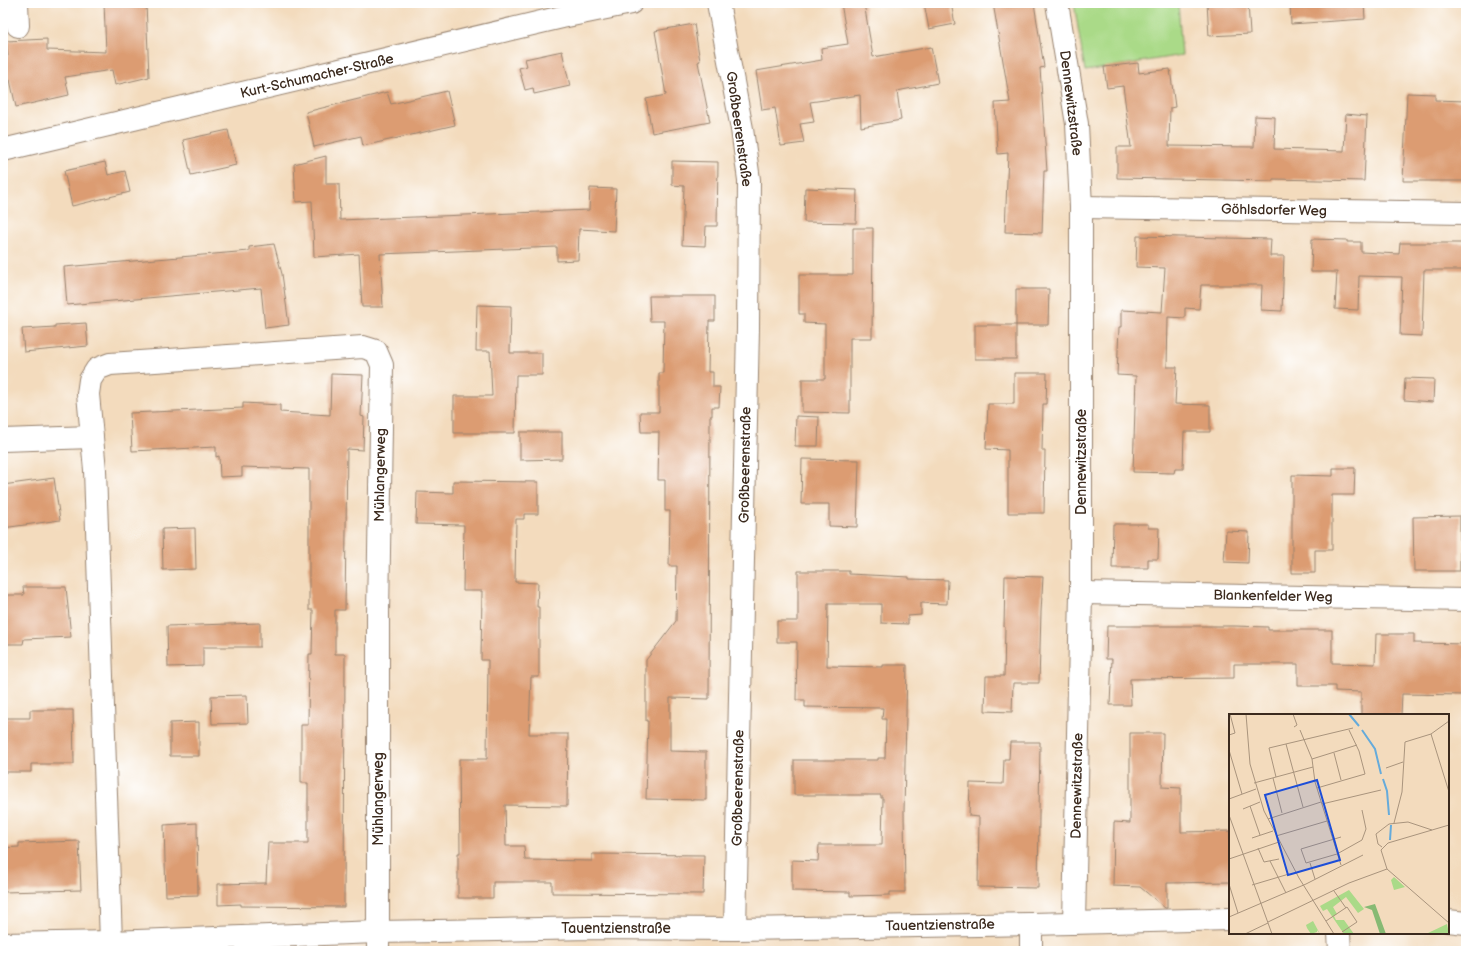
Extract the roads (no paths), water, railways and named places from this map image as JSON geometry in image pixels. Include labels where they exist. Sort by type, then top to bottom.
[{"type":"street","points":[[17,3],[18,26]]},
{"type":"street","name":"Kurt-Schumacher-Straße","points":[[3,150],[562,17],[597,7],[631,3]]},
{"type":"street","name":"Großbeerenstraße","points":[[718,3],[742,129],[749,180],[748,328],[735,929]]},
{"type":"street","name":"Dennewitzstraße","points":[[1057,3],[1077,124],[1081,207],[1081,593],[1074,923]]},
{"type":"street","name":"Göhlsdorfer Weg","points":[[1081,207],[1466,213]]},
{"type":"street","name":"Mühlangerweg","points":[[112,946],[95,477],[88,394],[90,380],[97,369],[110,364],[362,347],[376,351],[382,365],[378,614],[378,942]]},
{"type":"street","points":[[3,440],[92,436]]},
{"type":"street","name":"Blankenfelder Weg","points":[[1081,593],[1466,600]]},
{"type":"street","name":"Tauentzienstraße","points":[[3,944],[112,946],[378,942],[591,928],[735,929],[1229,919]]},
{"type":"street","points":[[1449,921],[1466,923]]},
{"type":"street","points":[[1030,924],[1031,951]]},
{"type":"street","points":[[1339,934],[1340,951]]}]
